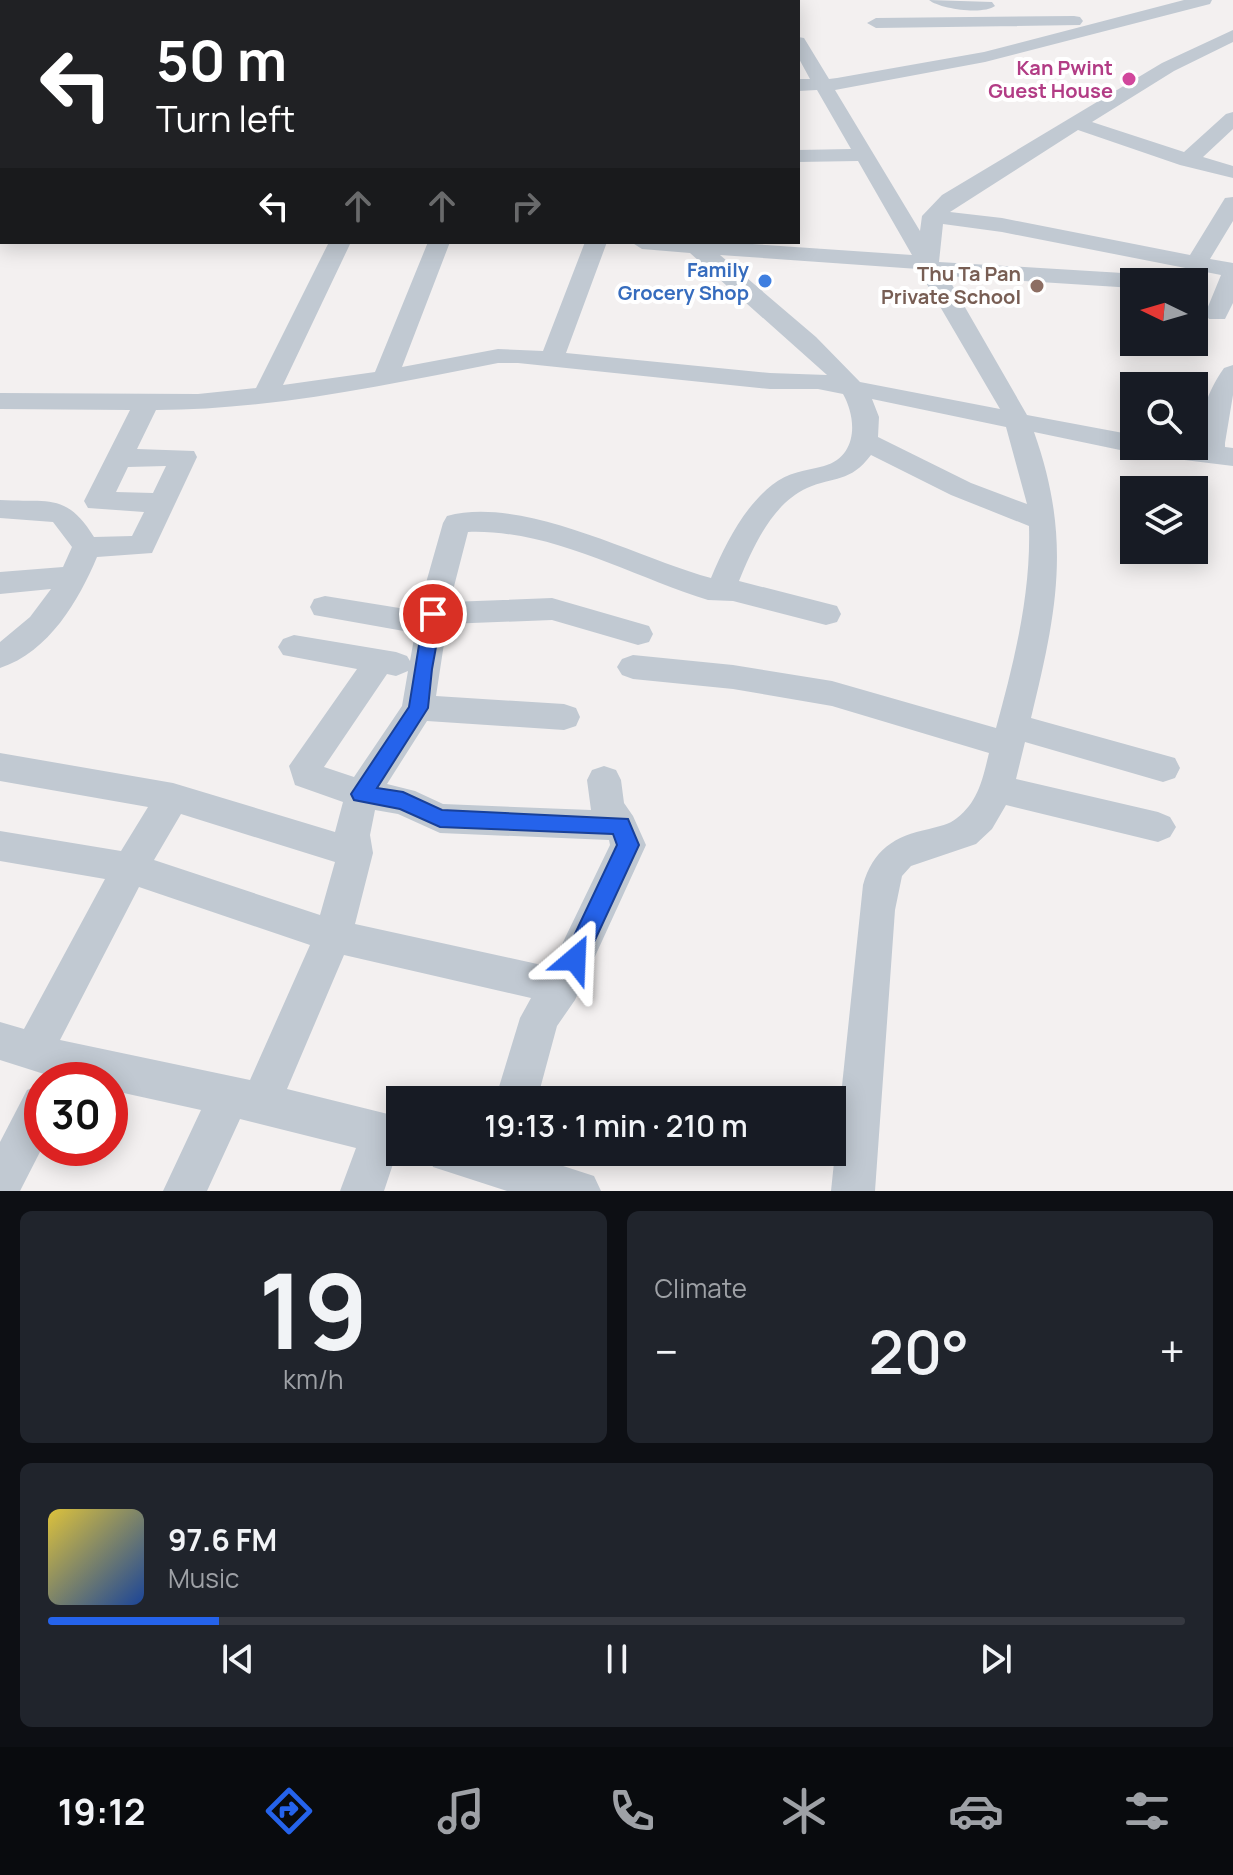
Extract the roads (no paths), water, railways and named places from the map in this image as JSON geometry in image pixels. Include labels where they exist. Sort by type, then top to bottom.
[{"type":"street","points":[[937,0],[1075,15]]},
{"type":"street","points":[[876,23],[1075,15],[1204,0]]},
{"type":"street","points":[[810,85],[985,57],[1075,15]]},
{"type":"street","points":[[927,265],[933,216],[950,200],[1168,67],[1233,35]]},
{"type":"street","points":[[800,49],[810,85],[863,155],[994,372],[1016,420],[1037,487],[1043,521],[1044,585],[997,789],[985,814],[963,834],[909,848],[890,863],[882,882],[853,1191]]},
{"type":"street","points":[[1194,54],[1220,60]]},
{"type":"street","points":[[1187,161],[1233,118]]},
{"type":"street","points":[[1077,123],[1187,161],[1233,172]]},
{"type":"street","points":[[800,156],[863,155]]},
{"type":"street","points":[[1197,262],[1233,203]]},
{"type":"street","points":[[933,216],[1002,225],[1197,262],[1233,272],[1217,314]]},
{"type":"street","points":[[266,393],[339,244]]},
{"type":"street","points":[[386,377],[438,244]]},
{"type":"street","points":[[552,359],[595,244]]},
{"type":"street","points":[[664,244],[1120,280]]},
{"type":"street","points":[[697,247],[790,326],[853,387],[863,408],[867,442]]},
{"type":"street","points":[[0,401],[198,402],[342,386],[498,356],[756,380],[818,381],[1120,441]]},
{"type":"street","points":[[1222,456],[1210,425],[1224,385],[1233,373]]},
{"type":"street","points":[[146,403],[98,501],[164,503]]},
{"type":"street","points":[[867,442],[961,489],[1043,521]]},
{"type":"street","points":[[721,589],[735,553],[779,493],[796,482],[839,469],[867,442]]},
{"type":"street","points":[[86,547],[142,546],[184,457],[119,458]]},
{"type":"street","points":[[0,509],[60,513],[70,521],[86,547]]},
{"type":"street","points":[[185,1191],[244,1100],[333,936],[355,853],[352,835],[362,794],[418,708],[432,619],[457,523],[473,521],[531,528],[708,589],[721,589],[826,614]]},
{"type":"street","points":[[3,660],[40,625],[75,576],[86,547]]},
{"type":"street","points":[[0,583],[75,576]]},
{"type":"street","points":[[325,607],[432,619],[552,609],[638,634]]},
{"type":"street","points":[[294,647],[422,669]]},
{"type":"street","points":[[379,662],[305,770],[307,775],[362,794],[403,801],[440,818],[621,826]]},
{"type":"street","points":[[633,667],[706,673],[796,686],[1163,768]]},
{"type":"street","points":[[418,708],[564,717]]},
{"type":"street","points":[[0,767],[173,797],[355,853]]},
{"type":"street","points":[[520,1086],[540,1018],[561,987],[628,845],[621,826],[607,807],[604,780]]},
{"type":"street","points":[[997,789],[1158,827]]},
{"type":"street","points":[[173,797],[130,868],[38,1058],[244,1100],[386,1134]]},
{"type":"street","points":[[0,846],[130,868],[333,936],[561,987]]},
{"type":"street","points":[[0,1186],[24,1139]]},
{"type":"street","points":[[362,1191],[386,1145]]},
{"type":"street","points":[[512,1166],[558,1188]]},
{"type":"place","name":"Kan Pwint Guest House","points":[[1129,79]]},
{"type":"place","name":"Family Grocery Shop","points":[[765,281]]},
{"type":"place","name":"Thu Ta Pan Private School","points":[[1037,286]]}]
